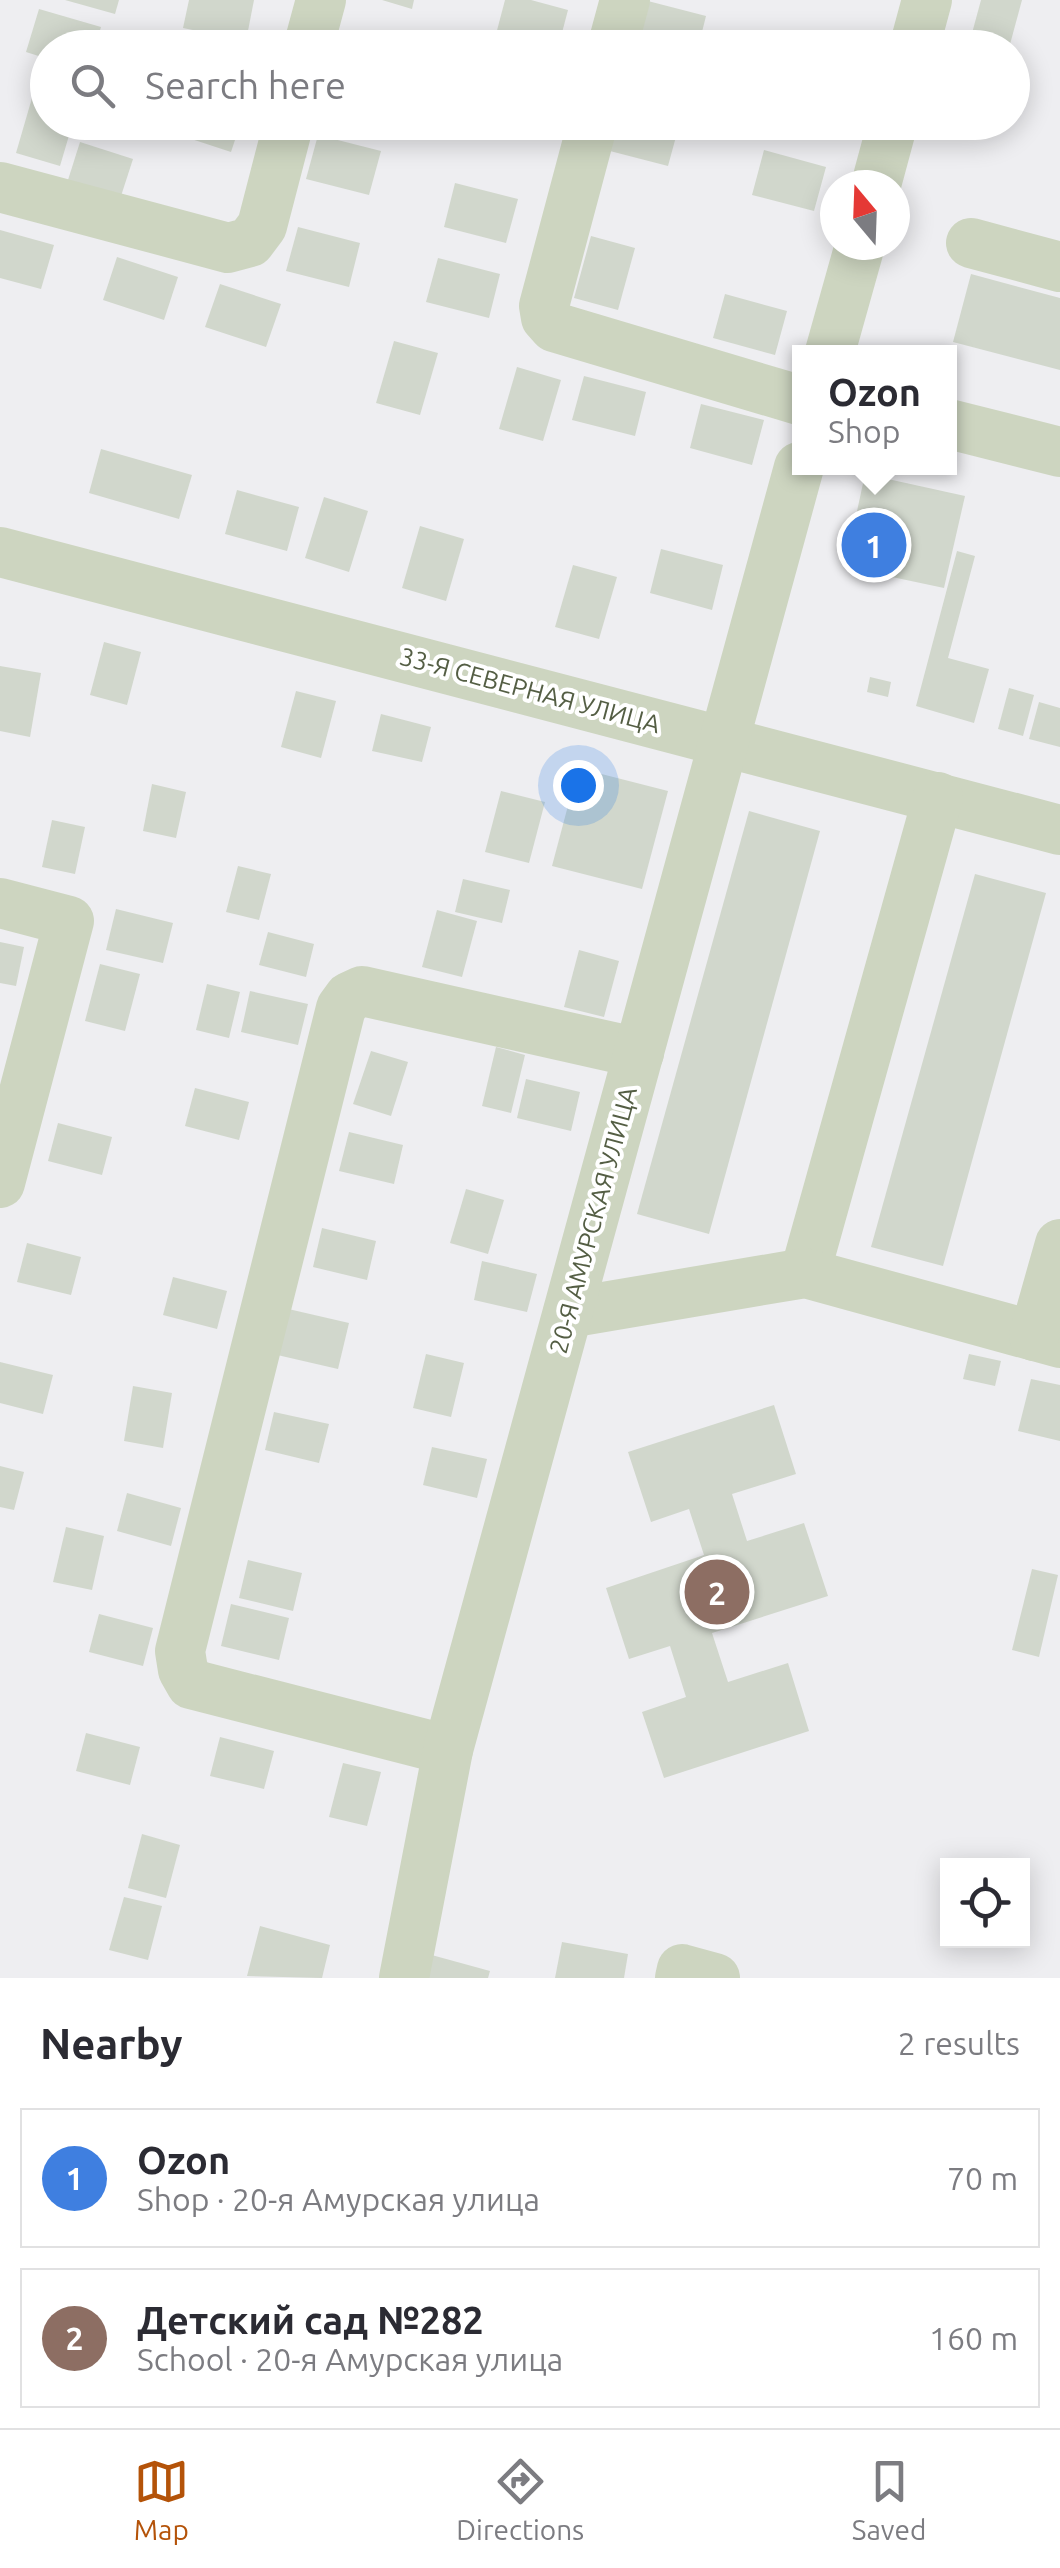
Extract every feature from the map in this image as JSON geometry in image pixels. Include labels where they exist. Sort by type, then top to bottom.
[{"type":"street","points":[[313,30],[321,0]]},
{"type":"street","points":[[617,30],[625,0]]},
{"type":"street","points":[[919,30],[927,0]]},
{"type":"street","points":[[0,187],[228,248],[250,242],[262,226],[284,140]]},
{"type":"street","points":[[587,140],[544,306],[546,318],[554,327],[792,398]]},
{"type":"street","points":[[880,170],[888,140]]},
{"type":"street","points":[[971,243],[1060,267]]},
{"type":"street","points":[[832,345],[856,260]]},
{"type":"street","points":[[957,426],[1060,452]]},
{"type":"street","name":"20-Я АМУРСКАЯ УЛИЦА","points":[[404,1978],[448,1750],[797,475]]},
{"type":"street","name":"33-Я СЕВЕРНАЯ УЛИЦА","points":[[0,552],[1060,830]]},
{"type":"street","points":[[806,1273],[938,798]]},
{"type":"street","points":[[0,903],[69,920],[0,1183]]},
{"type":"street","points":[[448,1750],[191,1684],[183,1670],[180,1651],[341,1008],[349,997],[362,991],[639,1053]]},
{"type":"street","points":[[568,1313],[806,1273],[1047,1340],[1060,1244]]},
{"type":"street","points":[[680,1978],[682,1969],[715,1978]]},
{"type":"building","points":[[65,0],[119,0],[115,14]]},
{"type":"building","points":[[189,0],[254,0],[248,30],[183,28]]},
{"type":"building","points":[[382,0],[414,0],[412,9]]},
{"type":"building","points":[[505,0],[531,0],[568,10],[563,30],[497,30]]},
{"type":"building","points":[[644,0],[706,16],[702,30],[636,30]]},
{"type":"building","points":[[981,0],[1022,0],[1014,30],[973,30]]},
{"type":"building","points":[[39,9],[101,27],[100,30],[33,30]]},
{"type":"building","points":[[30,105],[30,140],[68,140],[60,166],[16,153]]},
{"type":"building","points":[[194,140],[235,140],[231,152]]},
{"type":"building","points":[[317,140],[338,140],[381,151],[369,195],[306,179]]},
{"type":"building","points":[[608,140],[675,140],[668,166],[606,150]]},
{"type":"building","points":[[80,142],[133,159],[121,196],[68,180]]},
{"type":"building","points":[[764,150],[826,167],[820,170],[814,211],[752,195]]},
{"type":"building","points":[[455,183],[518,199],[506,243],[444,227]]},
{"type":"building","points":[[298,227],[360,243],[349,287],[286,271]]},
{"type":"building","points":[[0,230],[54,245],[41,289],[0,278]]},
{"type":"building","points":[[591,236],[635,248],[618,310],[574,298]]},
{"type":"building","points":[[117,257],[178,277],[164,320],[103,300]]},
{"type":"building","points":[[438,258],[500,274],[489,318],[426,302]]},
{"type":"building","points":[[971,274],[1060,298],[1060,370],[953,342]]},
{"type":"building","points":[[220,284],[281,304],[266,347],[205,327]]},
{"type":"building","points":[[725,294],[787,311],[775,355],[713,338]]},
{"type":"building","points":[[394,341],[438,353],[420,415],[376,403]]},
{"type":"building","points":[[517,367],[561,380],[543,441],[499,429]]},
{"type":"building","points":[[584,376],[646,392],[635,436],[572,420]]},
{"type":"building","points":[[701,404],[764,420],[752,465],[690,448]]},
{"type":"building","points":[[101,449],[192,475],[179,519],[89,493]]},
{"type":"building","points":[[865,475],[965,496],[944,588],[845,567]]},
{"type":"building","points":[[237,490],[299,507],[287,551],[225,534]]},
{"type":"building","points":[[324,497],[368,511],[349,572],[305,558]]},
{"type":"building","points":[[420,526],[464,539],[446,601],[402,588]]},
{"type":"building","points":[[661,549],[723,565],[712,610],[650,593]]},
{"type":"building","points":[[957,551],[975,556],[948,658],[989,669],[974,723],[916,706]]},
{"type":"building","points":[[573,565],[617,577],[599,639],[555,627]]},
{"type":"building","points":[[104,642],[141,652],[127,705],[90,695]]},
{"type":"building","points":[[0,666],[41,673],[30,737],[0,731]]},
{"type":"building","points":[[870,677],[891,682],[888,697],[867,692]]},
{"type":"building","points":[[1009,688],[1034,695],[1023,736],[998,729]]},
{"type":"building","points":[[296,691],[336,701],[321,758],[281,747]]},
{"type":"building","points":[[1039,702],[1060,708],[1060,747],[1029,739]]},
{"type":"building","points":[[381,714],[431,727],[422,762],[372,751]]},
{"type":"building","points":[[578,768],[668,791],[642,889],[552,866]]},
{"type":"building","points":[[152,784],[186,792],[176,838],[143,831]]},
{"type":"building","points":[[501,791],[545,802],[529,863],[485,852]]},
{"type":"building","points":[[749,811],[820,831],[709,1234],[637,1214]]},
{"type":"building","points":[[52,820],[85,827],[75,874],[42,867]]},
{"type":"building","points":[[238,866],[271,874],[259,920],[226,912]]},
{"type":"building","points":[[975,874],[1046,893],[943,1266],[871,1247]]},
{"type":"building","points":[[463,879],[510,890],[502,923],[455,912]]},
{"type":"building","points":[[116,909],[173,923],[163,963],[106,950]]},
{"type":"building","points":[[437,910],[477,921],[462,977],[422,967]]},
{"type":"building","points":[[268,932],[314,944],[306,977],[259,965]]},
{"type":"building","points":[[0,942],[24,947],[16,986],[0,983]]},
{"type":"building","points":[[579,950],[619,961],[604,1017],[564,1007]]},
{"type":"building","points":[[100,964],[140,974],[125,1031],[85,1021]]},
{"type":"building","points":[[207,984],[240,992],[229,1038],[196,1030]]},
{"type":"building","points":[[250,991],[308,1004],[298,1045],[241,1032]]},
{"type":"building","points":[[496,1047],[525,1055],[511,1113],[482,1106]]},
{"type":"building","points":[[371,1051],[408,1062],[391,1116],[353,1104]]},
{"type":"building","points":[[526,1079],[580,1092],[571,1131],[517,1118]]},
{"type":"building","points":[[195,1088],[249,1102],[239,1140],[185,1126]]},
{"type":"building","points":[[58,1123],[112,1137],[102,1175],[48,1161]]},
{"type":"building","points":[[349,1132],[403,1145],[394,1184],[339,1171]]},
{"type":"building","points":[[466,1189],[504,1200],[488,1254],[450,1243]]},
{"type":"building","points":[[322,1228],[376,1241],[367,1280],[313,1267]]},
{"type":"building","points":[[27,1243],[81,1257],[71,1295],[17,1282]]},
{"type":"building","points":[[482,1261],[537,1274],[527,1312],[474,1300]]},
{"type":"building","points":[[173,1277],[227,1291],[217,1329],[163,1315]]},
{"type":"building","points":[[284,1308],[349,1323],[338,1369],[273,1354]]},
{"type":"building","points":[[426,1354],[464,1363],[451,1417],[413,1408]]},
{"type":"building","points":[[969,1354],[1001,1361],[995,1386],[963,1379]]},
{"type":"building","points":[[0,1362],[53,1375],[43,1414],[0,1403]]},
{"type":"building","points":[[1031,1379],[1060,1385],[1060,1441],[1018,1431]]},
{"type":"building","points":[[133,1386],[172,1393],[163,1448],[124,1441]]},
{"type":"building","points":[[774,1405],[796,1474],[732,1494],[747,1541],[804,1523],[828,1596],[712,1633],[728,1682],[788,1663],[809,1731],[664,1778],[642,1712],[686,1697],[670,1646],[629,1659],[606,1588],[704,1555],[689,1509],[651,1522],[628,1452]]},
{"type":"building","points":[[274,1412],[329,1424],[319,1463],[265,1450]]},
{"type":"building","points":[[432,1447],[487,1459],[477,1498],[423,1485]]},
{"type":"building","points":[[0,1466],[24,1472],[14,1510],[0,1507]]},
{"type":"building","points":[[127,1493],[181,1508],[171,1546],[117,1531]]},
{"type":"building","points":[[66,1527],[104,1536],[92,1590],[53,1582]]},
{"type":"building","points":[[248,1560],[302,1573],[293,1611],[239,1598]]},
{"type":"building","points":[[1032,1569],[1058,1575],[1039,1657],[1012,1650]]},
{"type":"building","points":[[231,1604],[289,1618],[279,1660],[221,1646]]},
{"type":"building","points":[[99,1614],[153,1628],[143,1666],[89,1652]]},
{"type":"building","points":[[86,1733],[140,1747],[130,1785],[76,1771]]},
{"type":"building","points":[[220,1737],[274,1751],[264,1789],[210,1776]]},
{"type":"building","points":[[343,1763],[381,1772],[367,1826],[329,1817]]},
{"type":"building","points":[[142,1834],[180,1845],[166,1898],[128,1888]]},
{"type":"building","points":[[124,1897],[162,1906],[148,1960],[109,1950]]},
{"type":"building","points":[[260,1926],[330,1945],[322,1978],[247,1976]]},
{"type":"building","points":[[562,1942],[628,1954],[624,1978],[555,1978]]},
{"type":"building","points":[[428,1954],[490,1971],[488,1978],[422,1978]]},
{"type":"place","name":"Ozon","points":[[874,545]]},
{"type":"place","name":"Детский сад №282","points":[[717,1592]]}]
